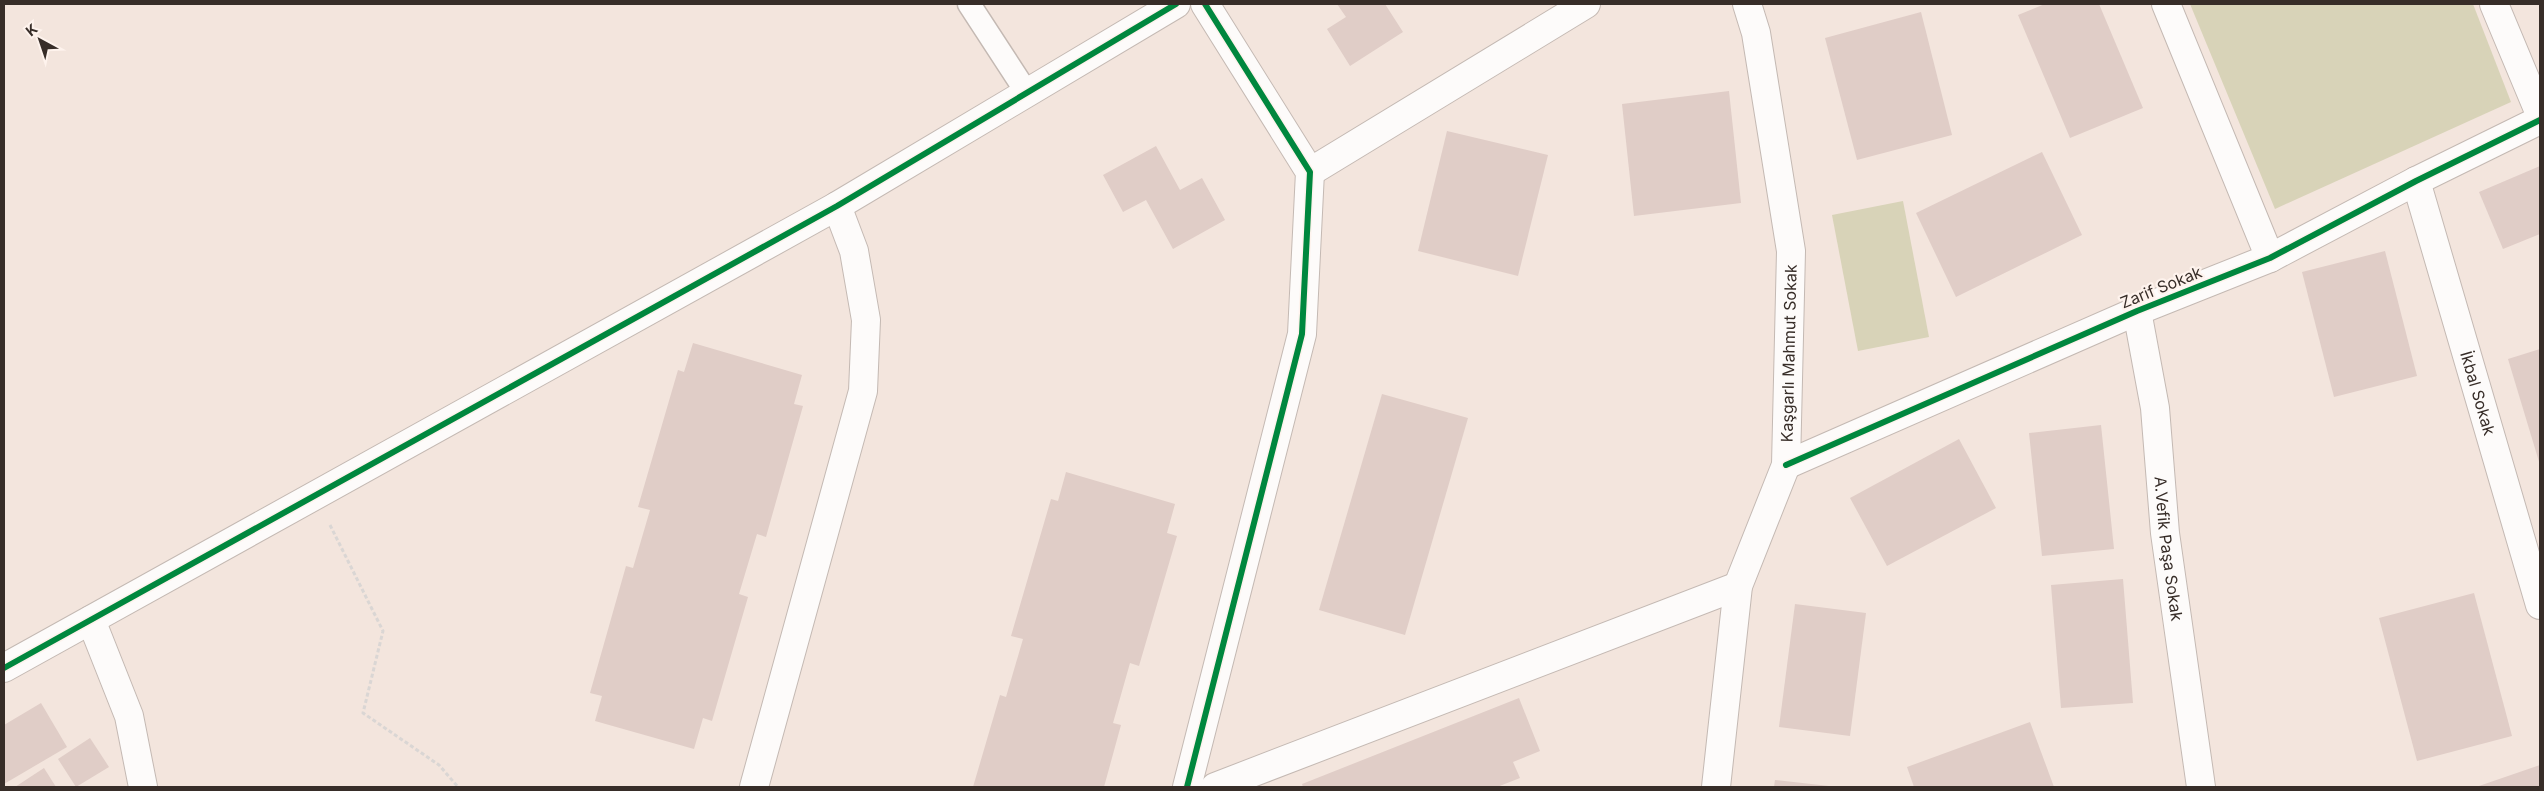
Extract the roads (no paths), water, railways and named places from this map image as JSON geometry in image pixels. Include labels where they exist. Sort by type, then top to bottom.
[{"type":"street","points":[[4,668],[837,206],[1176,4]]},
{"type":"street","points":[[1186,787],[1302,334],[1310,172],[1206,4]]},
{"type":"street","points":[[1310,172],[1586,4]]},
{"type":"street","name":"Kaşgarlı Mahmut Sokak","points":[[1716,787],[1738,586],[1786,465],[1792,251],[1756,33],[1747,4]]},
{"type":"street","points":[[2166,4],[2270,258]]},
{"type":"street","points":[[2494,4],[2540,114]]},
{"type":"street","name":"Zarif Sokak","points":[[1786,465],[2137,311],[2270,258],[2416,180],[2540,120]]},
{"type":"street","name":"İkbal Sokak","points":[[2416,180],[2540,605]]},
{"type":"street","points":[[754,787],[863,391],[866,320],[854,251],[837,206]]},
{"type":"street","name":"A.Vefik Paşa Sokak","points":[[2137,311],[2156,408],[2165,533],[2201,787]]},
{"type":"street","points":[[1215,787],[1738,586]]},
{"type":"street","points":[[91,620],[129,716],[143,787]]},
{"type":"lane","points":[[969,4],[1026,93]]}]
